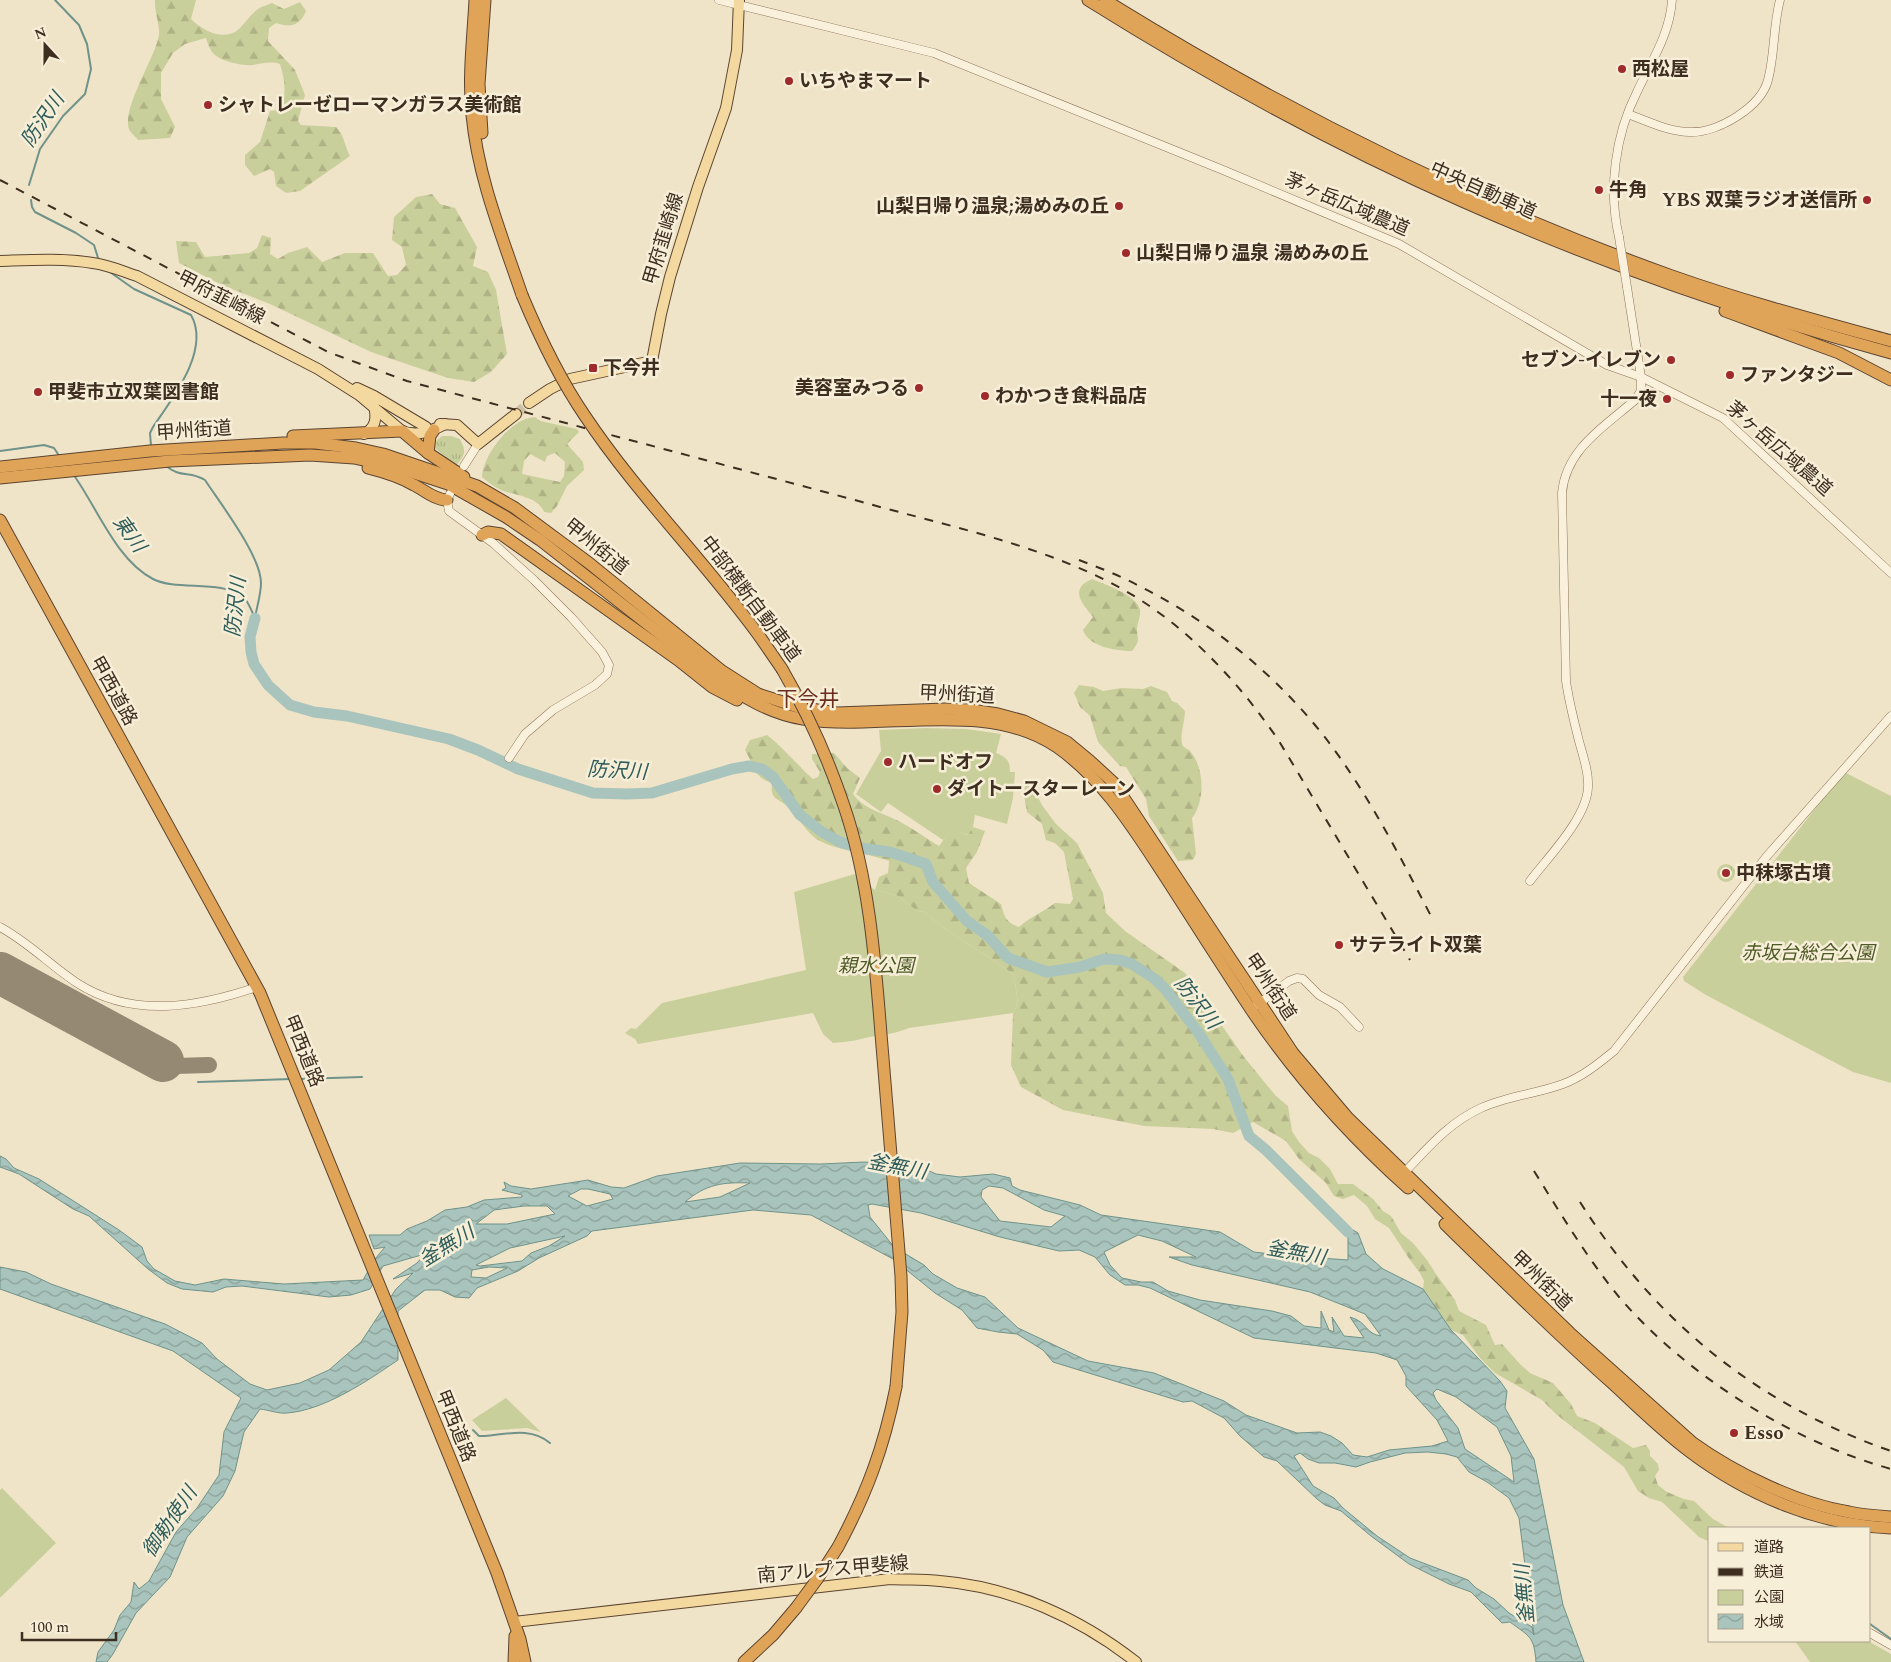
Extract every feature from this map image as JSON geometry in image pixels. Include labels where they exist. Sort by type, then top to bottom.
[{"type":"highway","name":"中部横断自動車道","points":[[475,0],[471,61],[472,114],[485,185],[522,295],[547,352],[585,417],[631,478],[707,567],[782,668],[812,726],[845,808],[868,908],[877,981],[901,1276],[902,1312],[896,1387],[888,1424],[876,1463],[854,1517],[838,1547],[796,1608],[744,1662]]},
{"type":"highway","name":"中部横断自動車道","points":[[485,0],[480,68],[480,112],[490,184],[503,240]]},
{"type":"highway","name":"中央自動車道","points":[[1088,0],[1192,63],[1274,108],[1380,163],[1462,202],[1633,272],[1715,301],[1891,353]]},
{"type":"highway","name":"中央自動車道","points":[[1105,0],[1197,55],[1352,140],[1467,193],[1582,242],[1672,276],[1891,342]]},
{"type":"highway","points":[[1633,272],[1709,306],[1839,352],[1891,380]]},
{"type":"highway","points":[[428,453],[430,428]]},
{"type":"highway","points":[[242,445],[283,437],[402,431],[428,453],[477,486]]},
{"type":"highway","name":"甲州街道","points":[[0,467],[59,467],[78,470],[157,462],[167,456],[196,450],[242,445],[315,443],[356,448],[383,454],[477,486],[516,508],[549,532],[722,671],[758,694],[798,707],[837,713],[945,709],[989,713],[1024,721],[1067,742],[1114,783],[1138,817],[1255,1007]]},
{"type":"highway","name":"甲州街道","points":[[0,478],[59,467],[70,460],[150,452],[167,456],[211,459],[310,455],[354,458],[399,468],[448,484],[480,501],[540,540],[694,661],[743,697],[801,719],[836,722],[978,720],[1024,731],[1055,746],[1085,768],[1102,786],[1130,822],[1255,1007],[1317,1082],[1400,1176],[1565,1341],[1687,1450],[1749,1490],[1812,1515],[1826,1523],[1891,1528]]},
{"type":"highway","points":[[211,459],[230,461],[311,460],[353,465],[397,477],[436,497],[448,497]]},
{"type":"highway","name":"甲西道路","points":[[0,520],[49,613],[257,988],[497,1573],[514,1622],[525,1662]]},
{"type":"highway","points":[[482,535],[488,532],[501,534],[670,654],[712,687],[764,712],[801,719]]},
{"type":"highway","name":"甲州街道","points":[[1400,1176],[1570,1333],[1694,1443],[1715,1459],[1774,1489],[1827,1507],[1848,1512],[1891,1517]]},
{"type":"highway","name":"甲西道路","points":[[514,1622],[514,1662]]},
{"type":"main road","name":"甲府韮崎線","points":[[529,403],[570,379],[652,361],[660,314],[670,277],[698,187],[726,108],[736,50],[739,2]]},
{"type":"main road","name":"甲府韮崎線","points":[[0,261],[64,260],[96,263],[137,276],[318,369],[374,406],[402,431]]},
{"type":"main road","points":[[318,369],[374,396],[415,422],[430,428]]},
{"type":"main road","points":[[364,434],[373,427],[375,420],[374,406]]},
{"type":"main road","points":[[402,431],[430,428],[445,424],[457,425],[478,444],[516,414]]},
{"type":"main road","name":"南アルプス甲斐線","points":[[514,1622],[890,1579],[939,1580],[1020,1598],[1050,1608],[1117,1647],[1136,1662]]},
{"type":"street","name":"茅ヶ岳広域農道","points":[[719,0],[739,2],[934,53],[1216,167],[1399,244],[1607,365],[1641,377],[1723,418],[1891,573]]},
{"type":"street","points":[[1530,881],[1577,820],[1585,801],[1588,787],[1586,766],[1570,705],[1566,681],[1563,480],[1576,453],[1635,400],[1641,391],[1641,377],[1619,237],[1614,186],[1616,161],[1628,114],[1635,94],[1664,39],[1670,19],[1672,0]]},
{"type":"street","points":[[1628,114],[1678,131],[1692,132],[1707,130],[1746,112],[1764,91],[1769,78],[1780,0]]},
{"type":"street","points":[[464,466],[478,444]]},
{"type":"street","points":[[448,497],[450,511],[482,535],[534,580],[572,617],[602,652],[609,665],[607,674],[596,685],[553,710],[525,734],[509,758]]},
{"type":"street","points":[[1400,1176],[1440,1134],[1459,1120],[1481,1108],[1506,1099],[1564,1084],[1594,1068],[1614,1051],[1767,856],[1891,716]]},
{"type":"street","points":[[0,927],[29,944],[78,983],[96,992],[128,1002],[158,1006],[197,1004],[257,988]]},
{"type":"street","points":[[1255,1007],[1289,981],[1297,978],[1303,979],[1319,995],[1340,1007],[1359,1027]]},
{"type":"street","points":[[1826,1523],[1827,1507]]},
{"type":"street","points":[[1871,1634],[1891,1645]]},
{"type":"green space","points":[[155,0],[196,0],[191,19],[208,31],[220,35],[227,35],[239,29],[253,13],[263,6],[272,3],[284,9],[300,2],[306,11],[301,20],[290,25],[276,23],[269,28],[268,41],[295,70],[305,95],[298,121],[301,125],[336,127],[350,156],[300,191],[286,193],[276,186],[274,172],[270,169],[254,176],[245,165],[245,155],[260,142],[270,111],[280,110],[284,98],[284,87],[280,64],[270,62],[249,65],[228,62],[213,53],[206,38],[185,44],[173,53],[161,73],[161,99],[175,127],[170,138],[138,140],[130,131],[128,122],[129,111],[159,35]]},
{"type":"green space","points":[[432,194],[440,204],[455,208],[477,247],[473,266],[488,272],[496,290],[507,354],[491,372],[474,382],[448,378],[371,352],[270,304],[222,285],[179,263],[176,241],[196,242],[205,257],[249,253],[257,248],[262,235],[271,238],[270,254],[278,259],[288,253],[307,247],[322,262],[345,253],[373,253],[388,276],[397,275],[406,265],[402,247],[392,240],[394,217],[416,197]]},
{"type":"green space","points":[[535,417],[540,421],[577,429],[579,432],[567,444],[583,462],[584,470],[567,486],[557,506],[551,513],[544,512],[536,502],[499,489],[482,477],[483,469],[490,453],[502,437],[524,419]],"holes":[[[555,453],[565,462],[564,476],[560,482],[522,474],[524,461],[530,454],[545,462],[547,456]]]},
{"type":"green space","points":[[442,436],[460,439],[464,453],[456,466],[435,448],[435,442]]},
{"type":"green space","points":[[1092,579],[1120,591],[1138,605],[1140,613],[1137,627],[1138,641],[1132,651],[1104,647],[1086,636],[1083,630],[1093,617],[1082,602],[1079,592],[1085,583]]},
{"type":"green space","points":[[1079,685],[1094,687],[1103,691],[1121,688],[1143,689],[1151,686],[1167,692],[1172,701],[1185,711],[1182,743],[1195,758],[1201,775],[1202,785],[1199,803],[1192,818],[1196,854],[1193,860],[1178,861],[1149,816],[1146,799],[1126,767],[1120,766],[1098,742],[1090,716],[1080,707],[1074,693]]},
{"type":"green space","name":"ダイトースターレーン","points":[[966,729],[1001,734],[996,753],[1007,760],[1010,772],[1015,772],[1013,798],[1007,824],[975,815],[973,827],[968,835],[952,829],[943,840],[888,803],[881,812],[856,794],[881,751],[879,730]]},
{"type":"green space","points":[[767,735],[813,779],[818,777],[820,772],[812,759],[812,754],[834,753],[847,768],[860,778],[853,794],[857,799],[871,809],[904,824],[939,846],[952,828],[967,835],[973,827],[985,831],[977,852],[966,868],[969,883],[1001,904],[1006,918],[1019,927],[1055,903],[1070,904],[1073,899],[1064,852],[1055,843],[1046,840],[1042,824],[1027,812],[1024,796],[1025,786],[1031,784],[1042,805],[1056,824],[1077,843],[1103,893],[1106,913],[1125,931],[1185,973],[1244,1057],[1276,1096],[1288,1106],[1292,1131],[1299,1142],[1309,1153],[1319,1158],[1330,1169],[1338,1184],[1353,1184],[1391,1216],[1401,1233],[1413,1243],[1427,1260],[1455,1300],[1459,1311],[1486,1325],[1495,1345],[1502,1344],[1530,1373],[1553,1383],[1571,1404],[1577,1416],[1595,1423],[1633,1448],[1646,1445],[1650,1451],[1650,1456],[1658,1464],[1659,1470],[1655,1476],[1658,1485],[1667,1492],[1694,1501],[1713,1519],[1727,1527],[1708,1527],[1708,1541],[1699,1537],[1662,1502],[1649,1498],[1638,1491],[1624,1467],[1557,1415],[1542,1400],[1495,1373],[1480,1358],[1463,1335],[1451,1330],[1423,1289],[1424,1281],[1420,1273],[1389,1228],[1375,1219],[1367,1206],[1354,1195],[1343,1199],[1334,1196],[1326,1183],[1299,1159],[1286,1141],[1253,1122],[1233,1133],[1213,1129],[1144,1126],[1063,1110],[1021,1087],[1011,1065],[1013,1013],[1018,1004],[1014,975],[945,929],[924,911],[918,912],[898,896],[875,890],[879,877],[888,873],[889,861],[831,846],[815,838],[791,810],[775,798],[772,792],[772,783],[761,778],[755,770],[745,750],[750,740]]},
{"type":"green space","name":"赤坂台総合公園","points":[[1844,772],[1891,796],[1891,1083],[1853,1072],[1706,995],[1684,981],[1683,977]]},
{"type":"green space","name":"中秣塚古墳","points":[[1726,864],[1732,867],[1735,873],[1732,879],[1726,882],[1720,879],[1717,873],[1720,867]]},
{"type":"green space","name":"親水公園","points":[[855,874],[875,890],[898,896],[918,912],[924,911],[945,929],[1014,975],[1018,1004],[1013,1013],[909,1028],[853,1041],[833,1043],[823,1034],[813,1013],[638,1044],[635,1039],[625,1033],[631,1028],[636,1029],[662,1003],[806,970],[794,892]]},
{"type":"green space","points":[[506,1398],[541,1432],[527,1428],[482,1431],[472,1420]]},
{"type":"green space","points":[[2,1488],[56,1543],[0,1598],[0,1490]]},
{"type":"green space","points":[[1796,1642],[1870,1642],[1891,1654],[1891,1662],[1810,1662]]},
{"type":"water","name":"釜無川","points":[[0,1156],[6,1159],[14,1168],[39,1179],[119,1230],[142,1247],[147,1261],[154,1269],[175,1281],[195,1285],[224,1279],[284,1284],[363,1280],[375,1259],[385,1247],[374,1249],[369,1235],[400,1235],[407,1229],[427,1221],[445,1210],[467,1207],[484,1200],[522,1197],[522,1195],[502,1190],[506,1188],[504,1182],[511,1186],[531,1189],[588,1180],[611,1187],[624,1188],[657,1176],[740,1163],[821,1164],[864,1162],[914,1164],[936,1174],[960,1177],[993,1174],[1010,1178],[1012,1186],[1020,1190],[1080,1205],[1101,1215],[1220,1232],[1254,1252],[1271,1254],[1290,1249],[1320,1258],[1348,1260],[1348,1238],[1338,1221],[1358,1233],[1366,1254],[1383,1269],[1423,1289],[1451,1330],[1500,1381],[1507,1391],[1505,1408],[1534,1459],[1563,1605],[1584,1662],[1536,1662],[1532,1642],[1522,1631],[1510,1622],[1502,1623],[1471,1592],[1449,1584],[1409,1564],[1341,1511],[1325,1505],[1277,1461],[1264,1457],[1240,1436],[1224,1418],[1192,1401],[1183,1402],[1053,1362],[1043,1350],[1017,1334],[977,1328],[962,1310],[935,1293],[893,1259],[811,1215],[753,1210],[592,1231],[587,1236],[539,1258],[518,1271],[477,1288],[469,1298],[455,1297],[440,1290],[425,1290],[398,1311],[398,1360],[345,1393],[316,1406],[301,1411],[284,1413],[260,1409],[244,1432],[235,1471],[223,1496],[187,1537],[170,1577],[136,1613],[107,1662],[96,1662],[98,1652],[114,1630],[120,1615],[131,1602],[134,1582],[139,1589],[149,1581],[176,1532],[197,1508],[219,1475],[224,1432],[241,1398],[173,1351],[0,1289],[0,1267],[26,1272],[51,1284],[165,1324],[202,1343],[217,1359],[250,1384],[267,1390],[300,1383],[329,1370],[361,1342],[396,1289],[413,1273],[393,1279],[417,1263],[425,1254],[383,1266],[370,1289],[351,1295],[329,1297],[242,1286],[226,1287],[213,1292],[182,1289],[167,1283],[148,1269],[89,1216],[73,1209],[19,1174],[0,1167]],"holes":[[[750,1183],[720,1197],[685,1202],[700,1191],[715,1185]],[[989,1186],[1003,1188],[1044,1210],[1065,1216],[1051,1227],[1000,1221],[981,1197],[982,1190]],[[581,1189],[588,1189],[610,1194],[613,1199],[587,1206],[568,1196]],[[872,1204],[921,1213],[1000,1237],[1059,1251],[1079,1250],[1095,1257],[1110,1275],[1125,1285],[1138,1285],[1150,1288],[1254,1338],[1376,1353],[1397,1360],[1406,1376],[1406,1386],[1437,1420],[1448,1441],[1432,1446],[1389,1450],[1367,1457],[1353,1455],[1342,1443],[1331,1436],[1320,1432],[1297,1433],[1246,1415],[1224,1401],[1154,1373],[1088,1361],[1018,1328],[985,1297],[957,1288],[933,1274],[924,1265],[894,1247],[870,1217],[868,1205]],[[524,1206],[547,1206],[555,1214],[507,1224],[476,1224],[494,1210]],[[1138,1235],[1162,1241],[1196,1257],[1169,1257],[1192,1265],[1310,1292],[1365,1314],[1381,1336],[1372,1333],[1356,1319],[1350,1317],[1364,1338],[1344,1336],[1332,1317],[1334,1332],[1329,1330],[1321,1311],[1321,1328],[1304,1326],[1291,1316],[1272,1311],[1200,1300],[1168,1291],[1153,1282],[1141,1282],[1122,1278],[1110,1265],[1104,1252]],[[565,1236],[549,1246],[531,1253],[522,1261],[476,1265],[510,1248]],[[489,1267],[507,1268],[486,1278],[471,1277],[472,1270]],[[1437,1389],[1456,1397],[1497,1427],[1511,1456],[1514,1482],[1465,1449],[1458,1428],[1436,1400],[1433,1393]],[[1428,1452],[1446,1454],[1457,1457],[1469,1472],[1509,1498],[1519,1518],[1534,1635],[1532,1627],[1509,1613],[1494,1599],[1476,1588],[1468,1580],[1410,1558],[1377,1536],[1343,1508],[1334,1498],[1313,1486],[1294,1456],[1300,1453],[1308,1459],[1319,1463],[1335,1463],[1356,1467],[1405,1453]]]},
{"type":"waterway","name":"防沢川","points":[[29,185],[40,149],[63,116],[85,94],[91,69],[87,44],[79,25],[55,0]]},
{"type":"waterway","name":"防沢川","points":[[31,200],[35,212],[76,233],[94,245],[99,261]]},
{"type":"waterway","name":"防沢川","points":[[107,270],[134,289],[191,315],[196,329],[196,343],[187,374],[153,427],[150,433],[151,446]]},
{"type":"waterway","name":"東川","points":[[0,451],[44,445],[54,448],[60,457]]},
{"type":"waterway","name":"防沢川","points":[[165,465],[176,472],[194,475],[205,480],[247,545],[259,572],[261,583],[255,618]]},
{"type":"waterway","name":"東川","points":[[73,474],[108,532],[128,559],[140,570],[163,583],[222,588],[233,591],[246,600],[254,616]]},
{"type":"waterway","name":"防沢川","points":[[255,618],[250,637],[254,664],[268,685],[290,705],[314,712],[347,716],[449,739],[518,769],[593,793],[652,793],[732,769],[749,766],[762,769],[773,777],[800,815],[822,832],[840,842],[860,848],[890,852],[926,864],[933,882],[967,921],[987,935],[1008,958],[1047,972],[1080,967],[1104,959],[1120,960],[1132,964],[1155,979],[1165,989],[1198,1032],[1228,1079],[1249,1136],[1266,1150],[1348,1232]]},
{"type":"waterway","points":[[300,1079],[362,1077]]},
{"type":"waterway","points":[[198,1082],[291,1079]]},
{"type":"waterway","points":[[473,1430],[479,1436],[527,1433],[543,1438],[550,1443]]},
{"type":"waterway","points":[[1871,1625],[1891,1639]]},
{"type":"taxiway","points":[[163,1061],[174,1066],[209,1065]]},
{"type":"runway","points":[[0,973],[163,1061]]},
{"type":"tunnel","points":[[516,414],[529,403]]},
{"type":"railway","points":[[0,180],[328,352],[407,381],[996,538],[1062,561],[1124,590],[1147,604],[1190,638],[1229,676],[1246,697],[1279,741],[1410,960]]},
{"type":"railway","points":[[1079,560],[1133,583],[1202,623],[1231,644],[1284,691],[1331,745],[1351,774],[1383,826],[1431,916]]},
{"type":"railway","points":[[1534,1171],[1607,1282],[1646,1326],[1676,1353],[1709,1379],[1779,1423],[1853,1457],[1891,1469]]},
{"type":"railway","points":[[1580,1202],[1610,1245],[1642,1285],[1676,1321],[1713,1354],[1753,1383],[1796,1409],[1842,1432],[1891,1451]]},
{"type":"place","name":"西松屋","points":[[1622,69]]},
{"type":"place","name":"いちやまマート","points":[[789,81]]},
{"type":"place","name":"シャトレーゼローマンガラス美術館","points":[[208,105]]},
{"type":"place","name":"牛角","points":[[1599,190]]},
{"type":"place","name":"YBS 双葉ラジオ送信所","points":[[1867,200]]},
{"type":"place","name":"山梨日帰り温泉;湯めみの丘","points":[[1119,206]]},
{"type":"place","name":"山梨日帰り温泉 湯めみの丘","points":[[1126,253]]},
{"type":"place","name":"セブン-イレブン","points":[[1671,360]]},
{"type":"place","name":"下今井","points":[[593,368]]},
{"type":"place","name":"ファンタジー","points":[[1730,375]]},
{"type":"place","name":"美容室みつる","points":[[919,388]]},
{"type":"place","name":"甲斐市立双葉図書館","points":[[38,392]]},
{"type":"place","name":"わかつき食料品店","points":[[985,396]]},
{"type":"place","name":"十一夜","points":[[1667,399]]},
{"type":"place","name":"ハードオフ","points":[[888,762]]},
{"type":"place","name":"ダイトースターレーン","points":[[937,789]]},
{"type":"place","name":"中秣塚古墳","points":[[1726,873]]},
{"type":"place","name":"サテライト双葉","points":[[1339,945]]},
{"type":"place","name":"Esso","points":[[1734,1433]]},
{"type":"district","name":"下今井","points":[[808,700]]},
{"type":"water label","name":"御勅使川","points":[[170,1522]]}]
